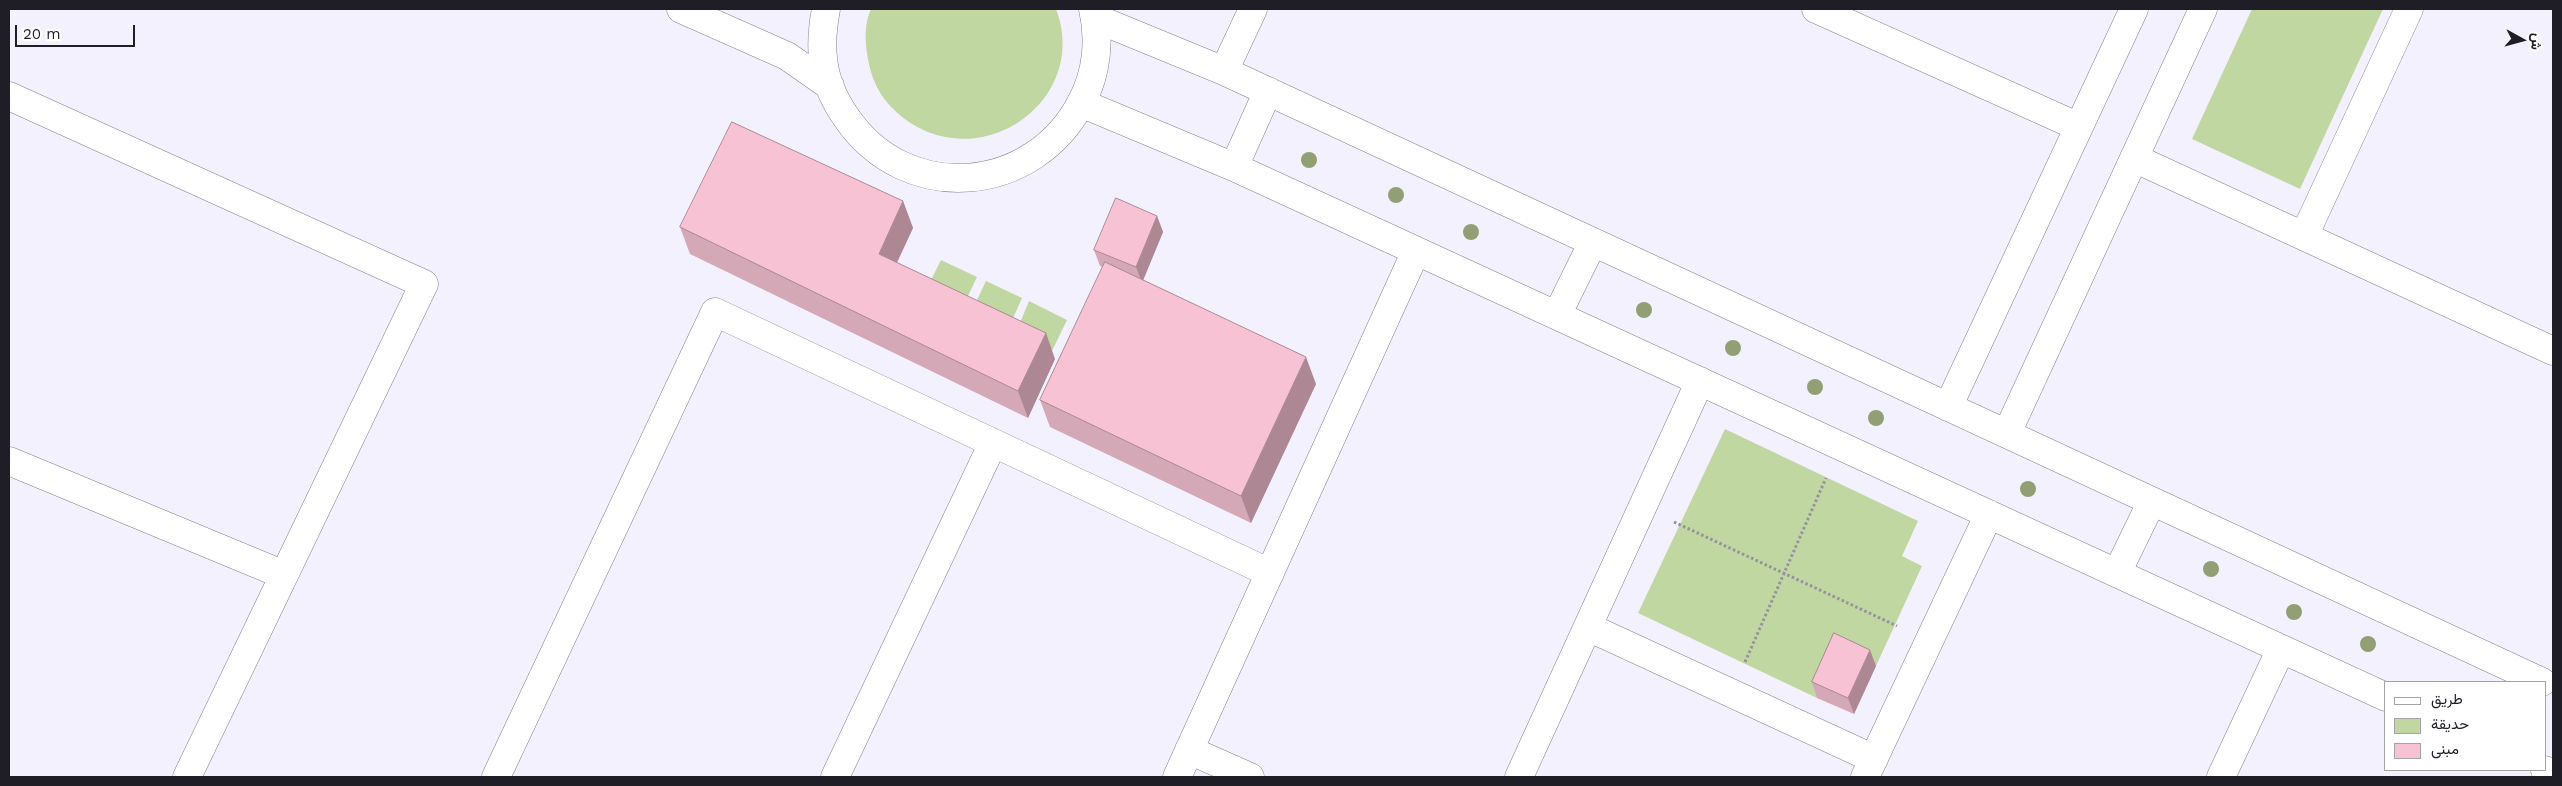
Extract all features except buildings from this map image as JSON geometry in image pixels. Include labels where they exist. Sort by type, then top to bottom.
[{"type":"street","points":[[681,9],[787,56],[830,86]]},
{"type":"street","points":[[826,9],[822,31],[823,59],[830,86],[840,108],[853,128],[870,145],[889,159],[911,170],[934,176],[958,179],[982,177],[1005,171],[1027,160],[1046,147],[1064,131],[1088,89],[1094,66],[1097,42],[1094,13],[1224,70],[2540,681]]},
{"type":"street","points":[[1224,70],[1253,9]]},
{"type":"street","points":[[1816,9],[2079,127]]},
{"type":"street","points":[[1948,407],[2134,9]]},
{"type":"street","points":[[2007,434],[2203,9]]},
{"type":"street","points":[[2304,236],[2409,9]]},
{"type":"street","points":[[1234,167],[1268,91]]},
{"type":"street","points":[[9,96],[424,284],[187,777]]},
{"type":"street","points":[[1081,103],[1234,167],[2384,696]]},
{"type":"street","points":[[2134,158],[2553,351]]},
{"type":"street","points":[[1557,316],[1593,242]]},
{"type":"street","points":[[1177,777],[1416,250]]},
{"type":"street","points":[[496,777],[715,312],[1270,573]]},
{"type":"street","points":[[1519,777],[1700,381]]},
{"type":"street","points":[[840,776],[993,443]]},
{"type":"street","points":[[9,461],[284,575]]},
{"type":"street","points":[[2117,573],[2152,501]]},
{"type":"street","points":[[1588,627],[1732,694],[1869,768],[1989,514]]},
{"type":"street","points":[[2221,777],[2281,648]]},
{"type":"street","points":[[1189,750],[1250,777]]},
{"type":"path","points":[[1732,694],[1840,445]]},
{"type":"path","points":[[1643,508],[1930,641]]},
{"type":"green space","points":[[871,9],[1056,9],[1063,41],[1058,71],[1045,97],[1024,118],[999,132],[970,139],[939,136],[902,117],[877,87],[871,72],[866,40],[866,24]]},
{"type":"green space","points":[[2252,9],[2383,9],[2300,189],[2192,139]]},
{"type":"green space","points":[[941,260],[977,277],[959,315],[922,298]]},
{"type":"green space","points":[[986,281],[1022,298],[1005,336],[968,319]]},
{"type":"green space","points":[[1029,301],[1067,320],[1049,357],[1013,340]]},
{"type":"green space","points":[[1725,429],[1918,521],[1902,556],[1922,566],[1876,666],[1839,649],[1817,698],[1638,613]]}]
